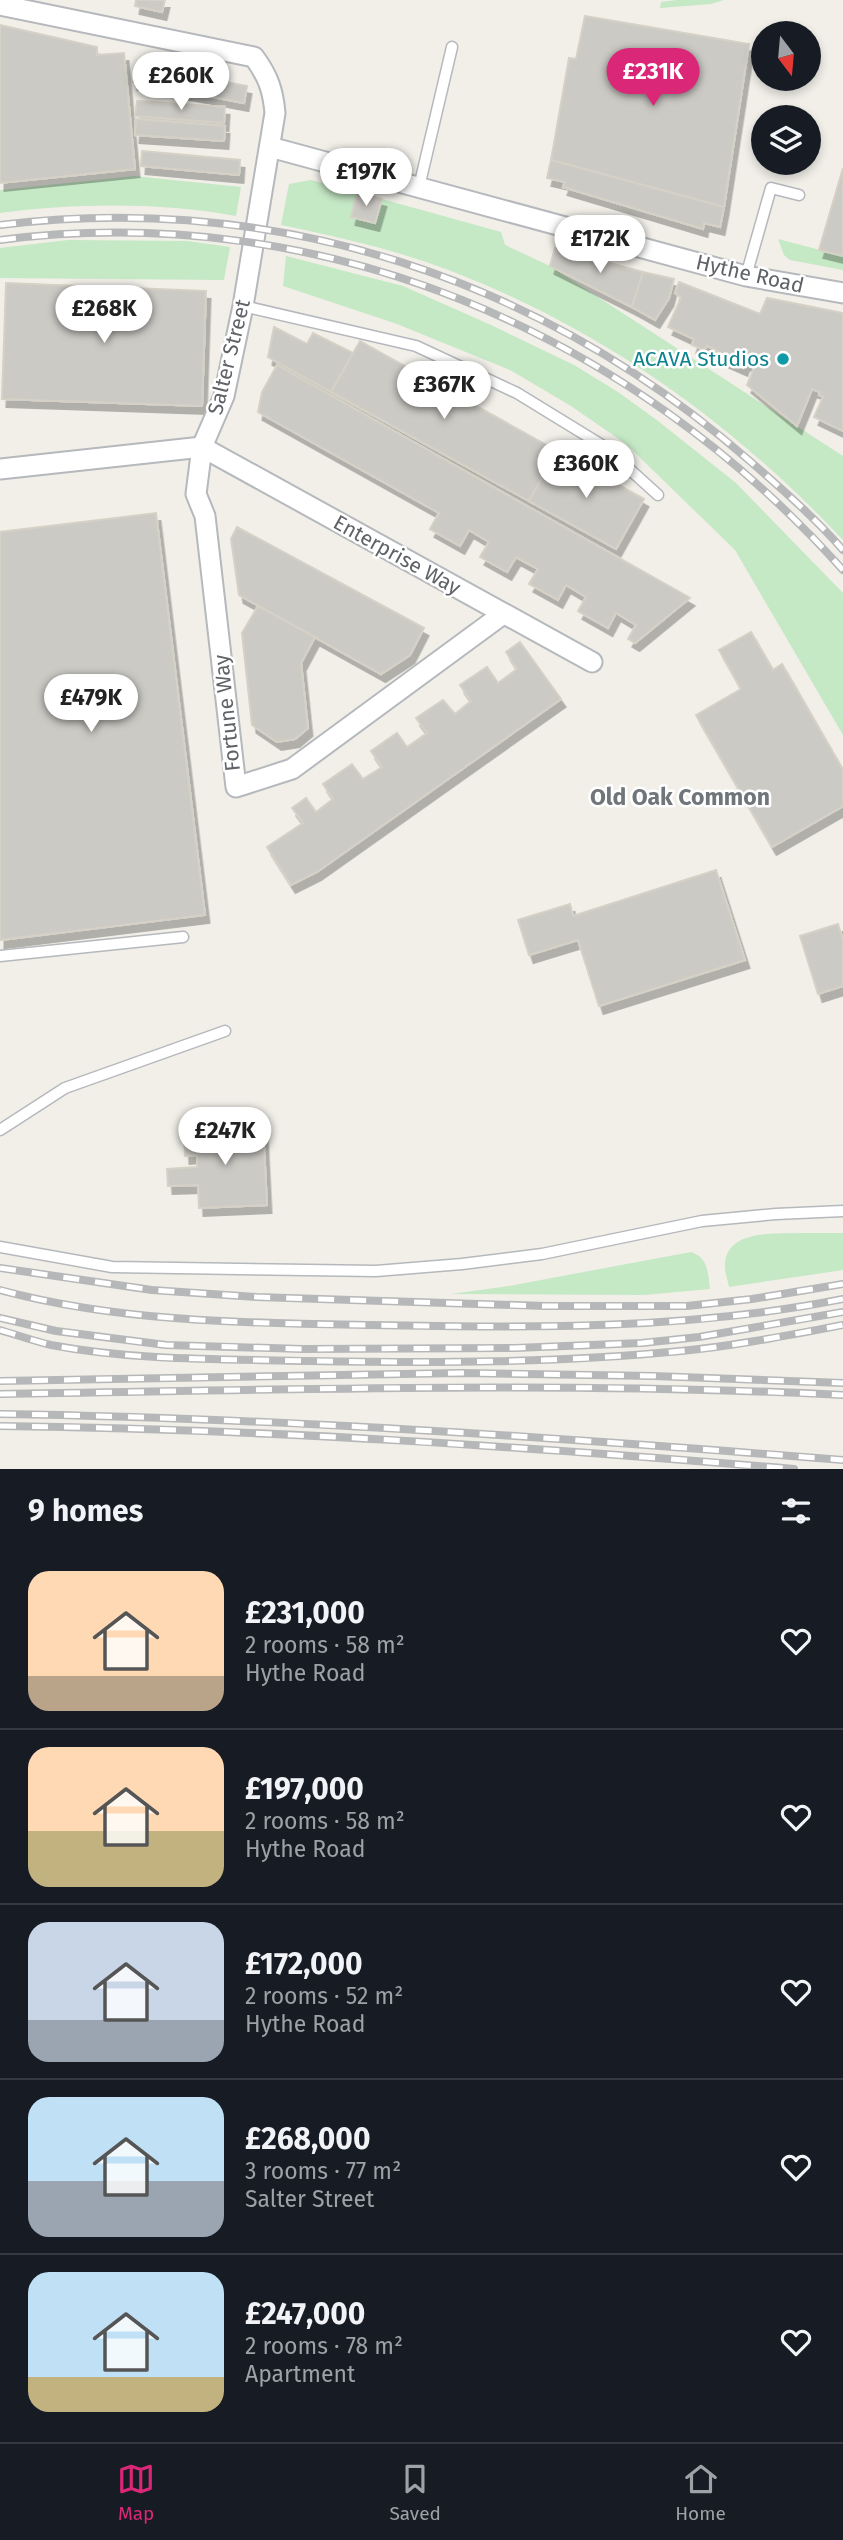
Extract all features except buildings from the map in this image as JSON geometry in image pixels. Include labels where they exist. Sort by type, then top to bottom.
[{"type":"street","points":[[0,5],[254,57],[266,73],[273,90],[275,113],[270,147]]},
{"type":"street","name":"Hythe Road","points":[[270,147],[746,276],[843,293]]},
{"type":"street","name":"Salter Street","points":[[202,447],[224,396],[243,306],[270,147]]},
{"type":"street","points":[[0,469],[202,447]]},
{"type":"street","name":"Enterprise Way","points":[[202,447],[592,662]]},
{"type":"street","name":"Fortune Way","points":[[202,447],[196,495],[205,516],[236,787],[292,769],[503,614]]},
{"type":"lane","points":[[419,187],[452,47]]},
{"type":"lane","points":[[746,276],[771,188],[799,195]]},
{"type":"lane","points":[[243,306],[416,346],[517,393],[605,447],[658,495]]},
{"type":"lane","points":[[0,956],[183,937]]},
{"type":"lane","points":[[0,1130],[65,1088],[225,1031]]},
{"type":"lane","points":[[0,1247],[112,1267],[376,1270],[462,1264],[542,1254],[702,1221],[843,1211]]},
{"type":"green space","points":[[724,0],[711,4],[660,8],[661,2]]},
{"type":"green space","points":[[134,176],[241,187],[236,216],[148,206],[58,207],[0,213],[0,190]]},
{"type":"green space","points":[[311,180],[357,192],[351,217],[375,223],[382,199],[501,232],[505,245],[550,266],[843,456],[843,540],[801,497],[710,419],[662,383],[560,321],[507,294],[431,263],[281,225],[289,184]]},
{"type":"green space","points":[[778,239],[843,256],[843,270],[790,260],[784,255]]},
{"type":"green space","points":[[68,240],[187,241],[230,247],[224,280],[0,278],[0,248]]},
{"type":"green space","points":[[286,256],[403,286],[574,365],[658,421],[736,483],[843,593],[843,735],[735,550],[626,444],[571,406],[510,370],[397,324],[283,286]]},
{"type":"green space","points":[[843,1233],[843,1270],[729,1287],[725,1264],[734,1245],[755,1236]]},
{"type":"green space","points":[[691,1252],[704,1262],[710,1289],[644,1295],[451,1294],[509,1286]]},
{"type":"railway","points":[[0,225],[103,218],[205,222],[304,237],[401,262],[495,298],[584,343],[670,398],[751,462],[810,515],[843,550]]},
{"type":"railway","points":[[0,240],[120,233],[237,241],[352,263],[462,300],[567,350],[666,412],[759,486],[843,570]]},
{"type":"railway","points":[[0,1268],[152,1290],[257,1297],[546,1306],[687,1306],[752,1299],[843,1284]]},
{"type":"railway","points":[[0,1290],[91,1309],[183,1319],[428,1326],[666,1322],[725,1317],[843,1299]]},
{"type":"railway","points":[[0,1318],[56,1331],[166,1345],[303,1349],[515,1348],[642,1343],[699,1337],[843,1312]]},
{"type":"railway","points":[[0,1330],[51,1345],[148,1357],[449,1362],[589,1358],[681,1351],[843,1325]]},
{"type":"railway","points":[[0,1381],[461,1373],[843,1383]]},
{"type":"railway","points":[[0,1394],[527,1387],[843,1395]]},
{"type":"railway","points":[[0,1414],[422,1430],[843,1460]]},
{"type":"railway","points":[[0,1426],[397,1440],[794,1469]]},
{"type":"place","name":"ACAVA Studios","points":[[783,359]]},
{"type":"district","name":"Old Oak Common","points":[[680,797]]}]
